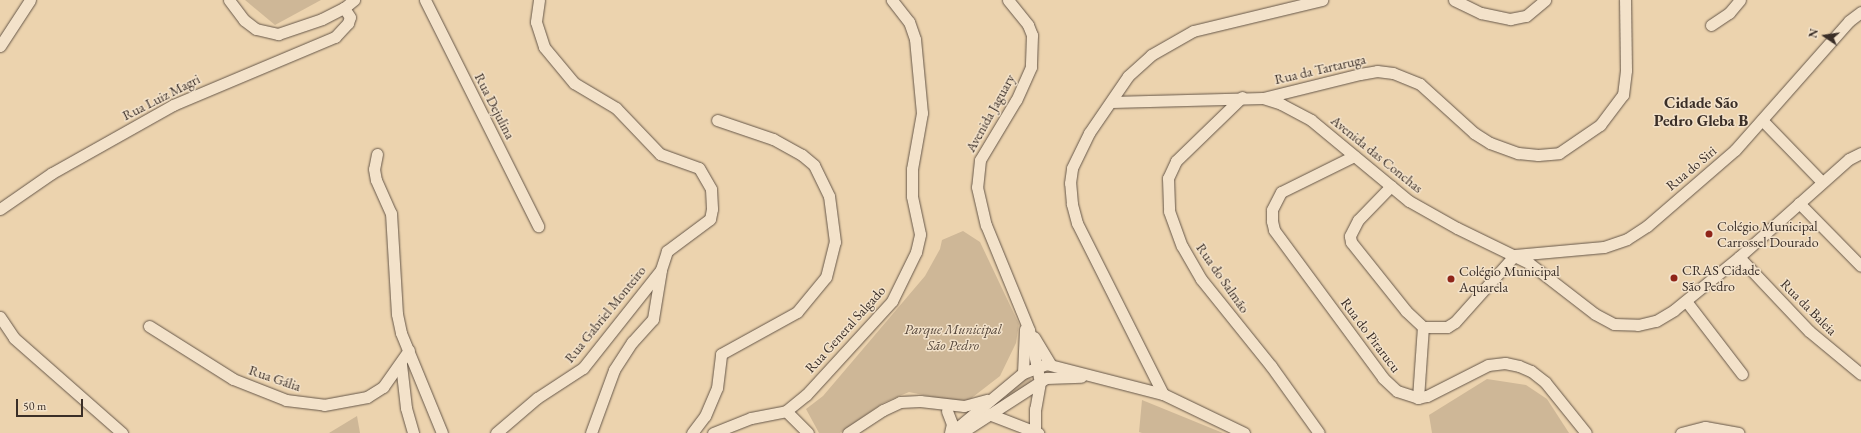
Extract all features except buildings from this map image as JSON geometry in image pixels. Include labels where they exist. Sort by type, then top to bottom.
[{"type":"street","points":[[0,46],[30,0]]},
{"type":"street","points":[[229,0],[237,12],[256,29],[278,34],[344,8],[354,0]]},
{"type":"street","name":"Rua Dejulina","points":[[425,0],[538,226]]},
{"type":"street","points":[[539,0],[536,22],[544,47],[574,83],[616,108],[660,154],[699,168],[708,179],[712,209],[708,223],[670,247],[661,270],[653,319],[632,342],[614,370],[591,433]]},
{"type":"street","name":"Rua General Salgado","points":[[713,433],[751,418],[786,411],[806,395],[892,301],[916,252],[920,234],[912,196],[912,169],[922,113],[915,39],[909,22],[892,0]]},
{"type":"street","name":"Avenida Jaguary","points":[[1008,0],[1028,25],[1032,35],[1031,67],[1016,100],[980,160],[977,187],[986,225],[1029,330]]},
{"type":"street","points":[[1163,394],[1083,236],[1072,204],[1070,183],[1072,168],[1089,133],[1128,76],[1139,66],[1182,36],[1322,0]]},
{"type":"street","points":[[1454,0],[1481,13],[1510,19],[1526,16],[1544,0]]},
{"type":"street","name":"Rua da Tartaruga","points":[[1264,98],[1360,74],[1377,72],[1393,73],[1420,84],[1474,134],[1490,143],[1518,153],[1538,155],[1559,153],[1600,125],[1623,95],[1626,70],[1625,0]]},
{"type":"street","points":[[1711,25],[1729,13],[1740,0]]},
{"type":"street","name":"Rua Luiz Magri","points":[[0,209],[52,173],[178,102],[335,38],[348,23],[350,16],[344,8]]},
{"type":"street","name":"Rua do Siri","points":[[1515,255],[1604,248],[1627,239],[1647,226],[1735,150],[1844,27],[1861,12]]},
{"type":"street","name":"Avenida das Conchas","points":[[1111,102],[1179,102],[1242,97],[1264,98],[1311,120],[1391,186],[1435,216],[1515,255],[1545,273],[1594,314],[1614,324],[1638,325],[1656,321],[1686,301],[1739,257],[1849,159],[1861,153]]},
{"type":"street","name":"Rua do Salmão","points":[[1242,97],[1176,161],[1168,178],[1169,211],[1182,246],[1201,279],[1271,366],[1319,433]]},
{"type":"street","points":[[692,433],[705,416],[717,388],[721,354],[797,312],[826,277],[835,242],[829,196],[814,165],[802,155],[773,139],[717,120]]},
{"type":"street","points":[[1762,120],[1822,182]]},
{"type":"street","points":[[377,154],[374,169],[376,180],[391,213],[397,314],[400,333],[409,350],[442,433]]},
{"type":"street","name":"Rua do Pirarucu","points":[[1354,156],[1281,192],[1272,210],[1274,230],[1383,378],[1397,391],[1418,398]]},
{"type":"street","points":[[1391,186],[1358,220],[1351,232],[1351,242],[1406,311],[1423,326],[1447,327],[1455,322],[1515,255]]},
{"type":"street","points":[[1799,203],[1861,266]]},
{"type":"street","name":"Rua da Baleia","points":[[1739,257],[1809,331],[1861,374]]},
{"type":"street","name":"Rua Gabriel Monteiro","points":[[496,433],[537,398],[582,368],[661,270]]},
{"type":"street","points":[[1686,301],[1742,374]]},
{"type":"street","points":[[1023,313],[1023,373]]},
{"type":"street","points":[[0,318],[14,338],[122,433]]},
{"type":"street","name":"Rua Gália","points":[[149,326],[233,379],[269,394],[305,404],[335,404],[367,397],[383,387],[401,364],[409,350]]},
{"type":"street","points":[[1423,326],[1418,398],[1427,396],[1488,365],[1505,363],[1531,371],[1545,382],[1586,433]]},
{"type":"street","points":[[1029,330],[1050,364]]},
{"type":"street","points":[[930,403],[947,411],[981,416],[1036,432],[1035,409],[1040,382],[1029,330]]},
{"type":"street","points":[[401,364],[406,408],[413,433]]},
{"type":"street","points":[[962,433],[981,416],[997,395],[1023,373],[1036,366],[1050,364],[1092,377],[1163,394],[1244,433]]},
{"type":"street","points":[[950,433],[981,416],[1005,407],[1040,382],[1054,376],[1092,377]]},
{"type":"street","points":[[848,433],[883,410],[900,402],[964,406],[997,395]]},
{"type":"street","points":[[997,395],[1000,402],[1005,407]]},
{"type":"street","points":[[786,411],[808,433]]},
{"type":"street","points":[[947,411],[952,424],[950,433]]},
{"type":"street","points":[[1681,433],[1705,427],[1738,433]]},
{"type":"green space","points":[[245,0],[321,0],[275,25]]},
{"type":"green space","name":"Parque Municipal São Pedro","points":[[963,231],[980,242],[1019,324],[1016,343],[1000,376],[969,400],[952,401],[909,392],[883,403],[840,433],[819,433],[806,409],[823,396],[925,276],[940,249],[942,240]]},
{"type":"green space","points":[[1029,377],[1034,383],[1009,399],[1005,394]]},
{"type":"green space","points":[[1487,379],[1526,385],[1547,399],[1569,433],[1432,433],[1429,415]]},
{"type":"green space","points":[[1142,400],[1223,433],[1139,432]]},
{"type":"green space","points":[[357,416],[360,433],[329,433]]},
{"type":"place","name":"Colégio Municipal Carrossel Dourado","points":[[1709,234]]},
{"type":"place","name":"CRAS Cidade São Pedro","points":[[1674,278]]},
{"type":"place","name":"Colégio Municipal Aquarela","points":[[1451,279]]},
{"type":"district","name":"Cidade São Pedro Gleba B","points":[[1701,112]]}]
